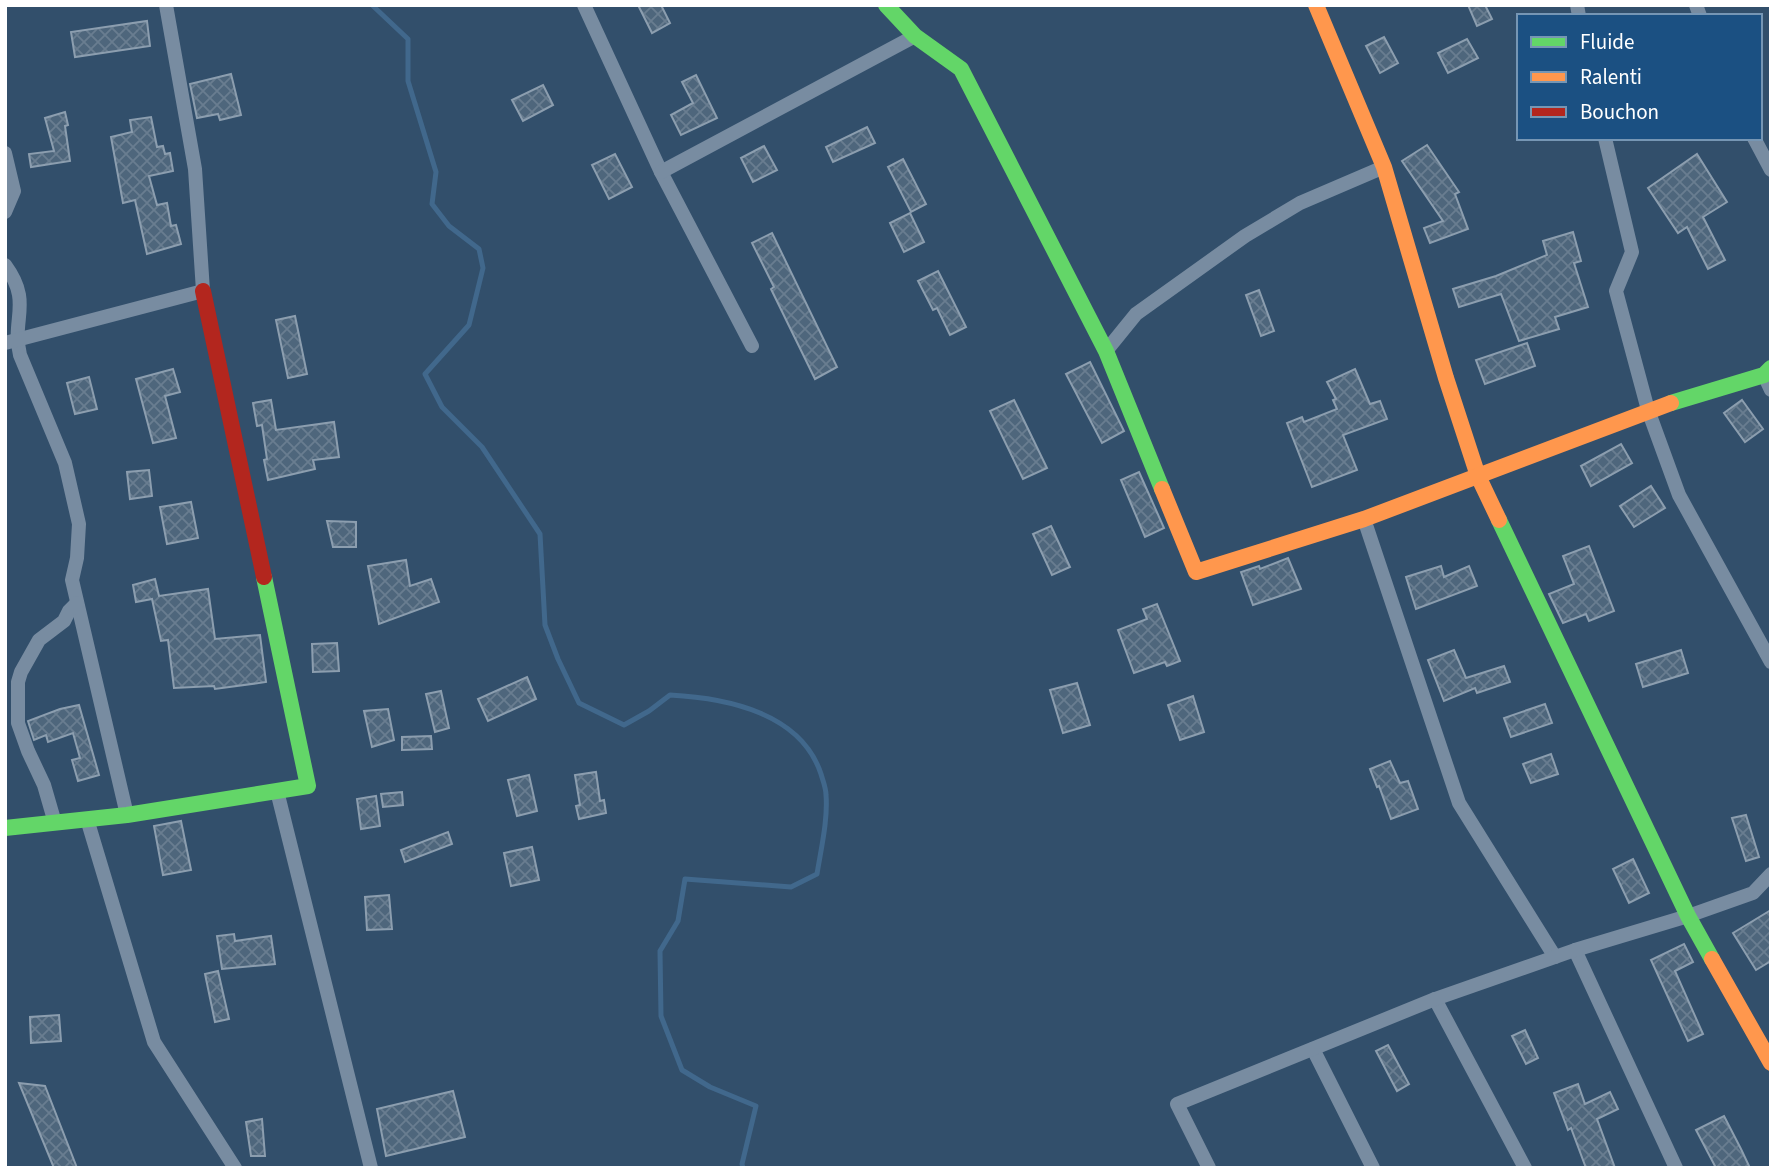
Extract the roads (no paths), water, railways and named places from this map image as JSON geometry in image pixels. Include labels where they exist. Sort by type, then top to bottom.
[{"type":"street","points":[[5,828],[127,815],[308,786],[203,291],[195,169],[166,5]]},
{"type":"street","points":[[584,5],[661,172],[752,346]]},
{"type":"street","points":[[886,5],[915,36],[961,69],[1106,351],[1196,572],[1364,519],[1648,411],[1767,371],[1771,390]]},
{"type":"street","points":[[1316,5],[1384,167],[1446,378],[1478,475],[1688,916],[1771,1063]]},
{"type":"street","points":[[661,172],[915,36]]},
{"type":"street","points":[[1605,140],[1632,253],[1616,291],[1648,411],[1679,495],[1771,663]]},
{"type":"street","points":[[1755,140],[1771,170]]},
{"type":"street","points":[[5,153],[14,191],[5,212]]},
{"type":"street","points":[[1106,351],[1136,314],[1245,236],[1300,202],[1384,167]]},
{"type":"street","points":[[5,265],[13,276],[22,302],[11,341],[40,399],[65,463],[79,524],[77,558],[72,579],[127,815]]},
{"type":"street","points":[[11,341],[203,291]]},
{"type":"street","points":[[1364,519],[1459,803],[1555,957]]},
{"type":"street","points":[[55,823],[44,785],[27,751],[18,723],[18,682],[39,640],[64,621],[69,611],[78,603]]},
{"type":"street","points":[[277,791],[371,1168]]},
{"type":"street","points":[[87,820],[154,1042],[235,1168]]},
{"type":"street","points":[[1209,1168],[1177,1104],[1435,999],[1575,950],[1753,893],[1771,874]]},
{"type":"street","points":[[1575,950],[1676,1168]]},
{"type":"street","points":[[1435,999],[1525,1168]]},
{"type":"street","points":[[1313,1049],[1373,1168]]},
{"type":"waterway","points":[[372,5],[408,39],[408,81],[436,172],[432,204],[449,226],[479,249],[483,268],[469,325],[425,374],[442,407],[482,447],[540,534],[545,625],[579,703],[624,725],[670,695],[738,705],[779,723],[797,736],[811,753],[821,774],[826,792],[826,814],[817,874],[791,887],[685,879],[678,921],[660,951],[661,1016],[682,1070],[710,1087],[756,1106],[743,1168]]}]
